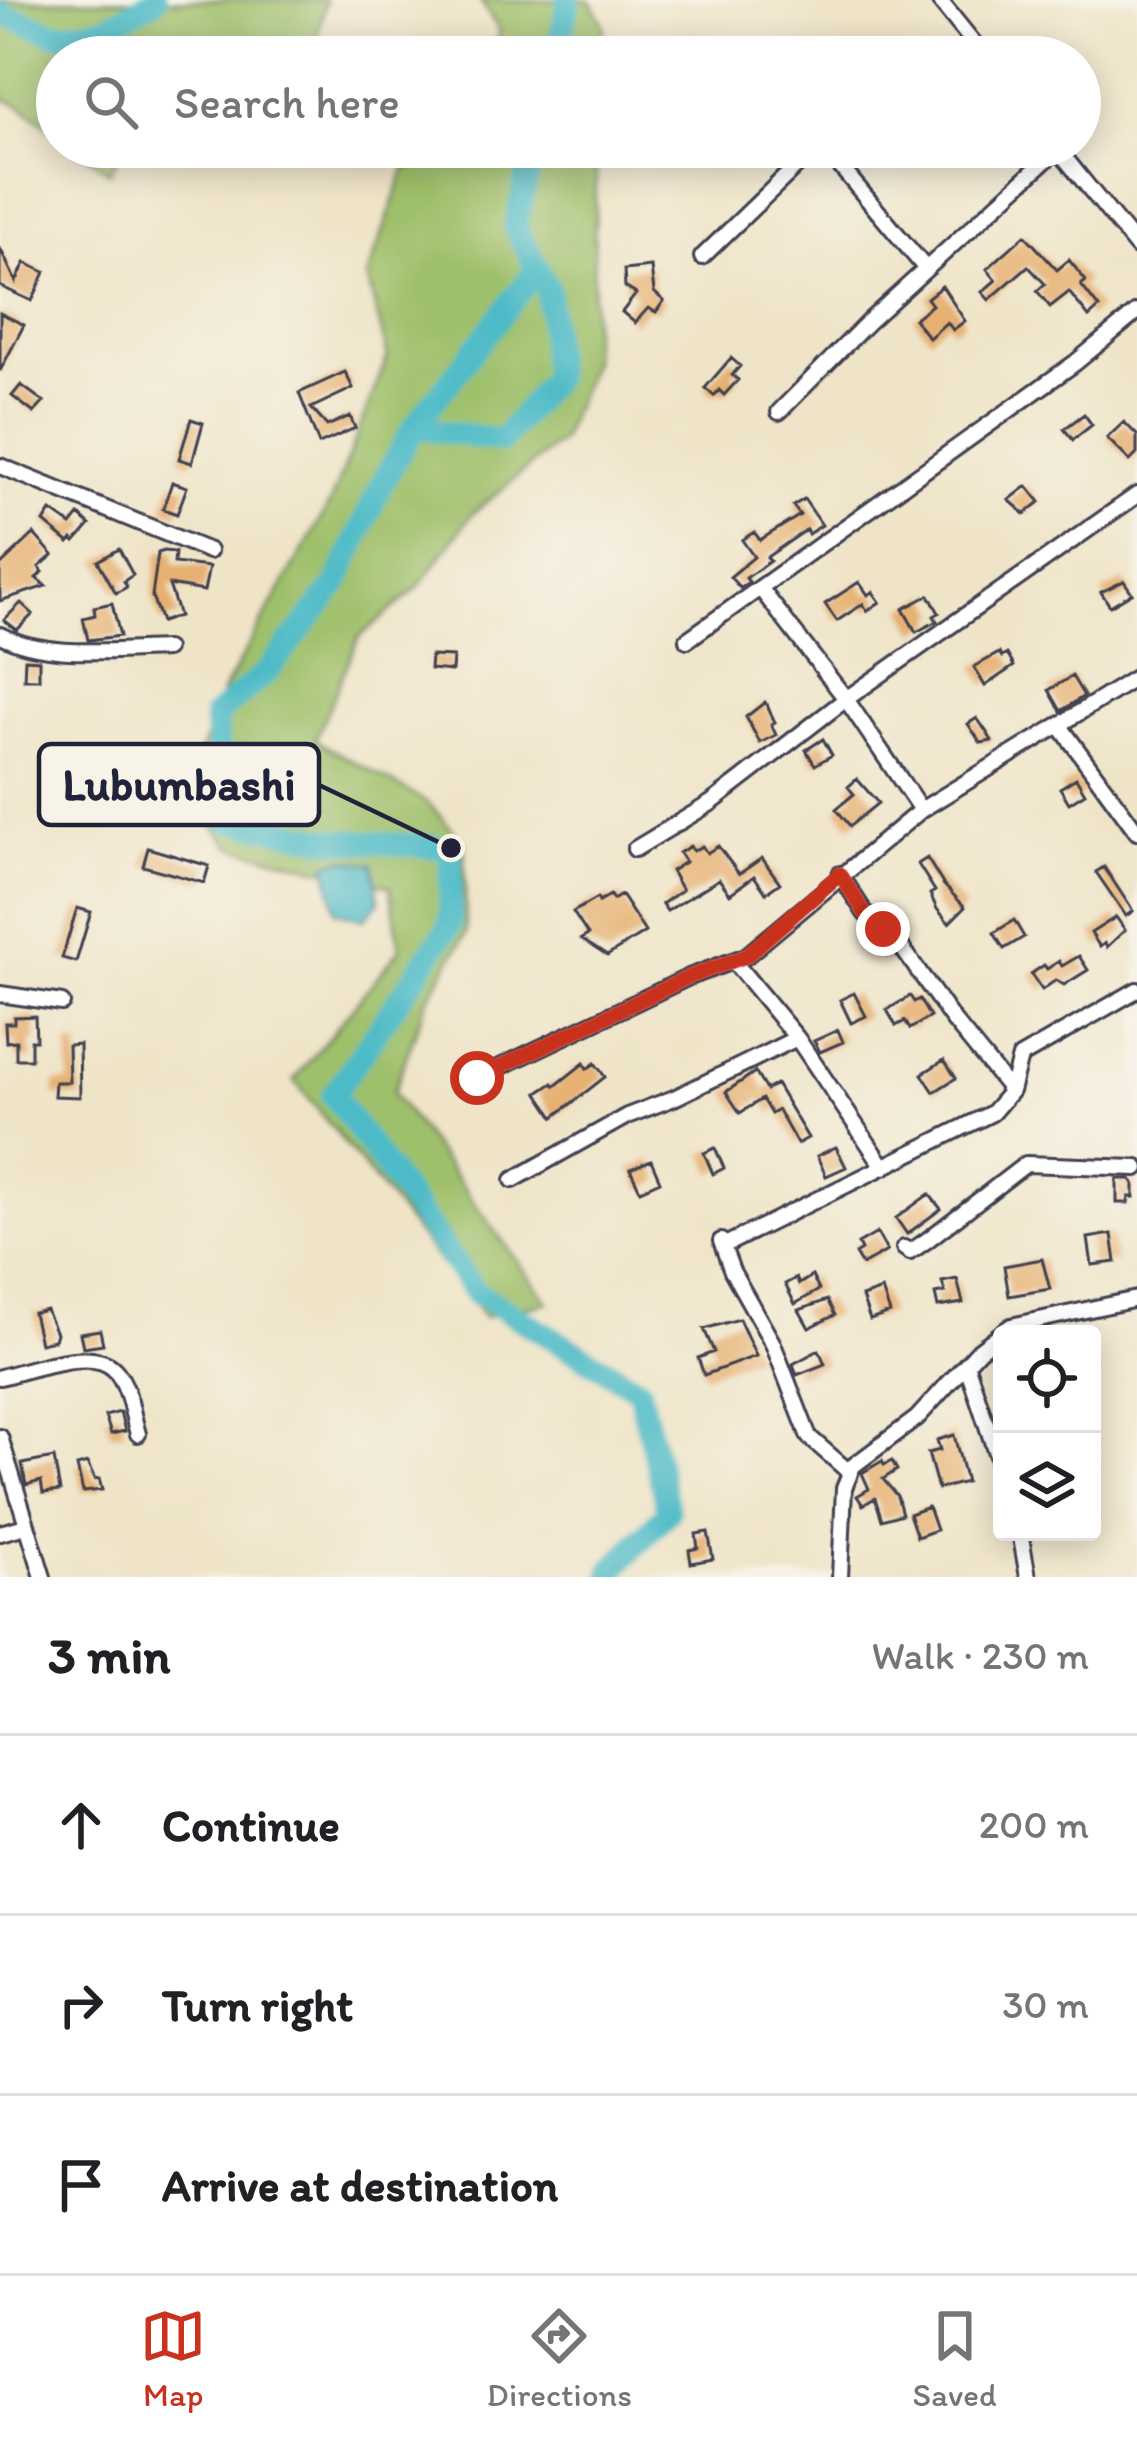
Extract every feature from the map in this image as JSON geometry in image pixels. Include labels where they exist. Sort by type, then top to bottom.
[{"type":"street","points":[[939,0],[968,36]]},
{"type":"street","points":[[701,257],[797,168]]},
{"type":"street","points":[[838,168],[926,269]]},
{"type":"street","points":[[779,412],[1036,168]]},
{"type":"street","points":[[1074,168],[1137,247]]},
{"type":"street","points":[[687,640],[1076,363],[1137,312]]},
{"type":"street","points":[[0,466],[209,551]]},
{"type":"street","points":[[635,849],[711,803],[846,699],[1137,495]]},
{"type":"street","points":[[760,588],[846,699],[921,810]]},
{"type":"street","points":[[0,635],[30,646],[166,649]]},
{"type":"street","points":[[477,1078],[763,945],[840,874],[921,810],[1137,677]]},
{"type":"street","points":[[1060,726],[1137,832]]},
{"type":"street","points":[[840,874],[865,913],[900,945],[966,1038],[1011,1091]]},
{"type":"street","points":[[734,962],[797,1038],[884,1167]]},
{"type":"street","points":[[848,1471],[809,1437],[773,1344],[722,1244],[986,1117],[1011,1091],[1020,1057],[1137,990]]},
{"type":"street","points":[[0,994],[62,1003]]},
{"type":"street","points":[[514,1180],[627,1116],[797,1038]]},
{"type":"street","points":[[904,1248],[910,1252],[926,1241],[1026,1164],[1137,1168]]},
{"type":"street","points":[[840,1577],[848,1471],[917,1418],[980,1350],[1010,1326],[1137,1299]]},
{"type":"street","points":[[0,1377],[84,1358],[104,1362],[115,1370],[125,1389],[137,1434]]},
{"type":"street","points":[[967,1366],[993,1444]]},
{"type":"street","points":[[0,1437],[43,1577]]},
{"type":"street","points":[[0,1533],[26,1526]]},
{"type":"street","points":[[1022,1541],[1028,1577]]},
{"type":"green space","points":[[0,0],[326,0],[317,36],[36,36],[36,117],[0,97]]},
{"type":"green space","points":[[480,0],[590,0],[604,24],[603,36],[499,36]]},
{"type":"green space","points":[[406,168],[596,168],[591,365],[561,440],[471,515],[418,588],[359,637],[315,740],[427,802],[464,842],[466,934],[427,1000],[393,1093],[548,1302],[484,1317],[294,1080],[400,949],[390,886],[232,847],[185,793],[223,691],[330,503],[388,356],[367,277]]},
{"type":"water","points":[[343,859],[374,864],[379,902],[364,919],[336,911],[326,864]]},
{"type":"building","points":[[1025,235],[1057,270],[1069,260],[1086,281],[1081,285],[1099,308],[1089,317],[1069,292],[1050,307],[1037,291],[1045,284],[1028,266],[989,300],[982,292],[996,280],[987,269]]},
{"type":"building","points":[[0,248],[16,282],[25,263],[45,272],[32,301],[0,286]]},
{"type":"building","points":[[651,267],[654,292],[664,301],[656,312],[648,308],[635,323],[622,312],[636,294],[625,287],[624,270]]},
{"type":"building","points":[[942,286],[965,321],[953,330],[947,322],[929,338],[914,319],[932,305],[927,298]]},
{"type":"building","points":[[0,313],[24,325],[0,371]]},
{"type":"building","points":[[731,358],[740,366],[732,375],[738,380],[724,395],[719,390],[714,396],[705,388]]},
{"type":"building","points":[[345,372],[353,388],[311,408],[327,426],[350,416],[355,428],[319,444],[299,393]]},
{"type":"building","points":[[21,385],[44,402],[34,413],[12,396]]},
{"type":"building","points":[[1084,414],[1092,425],[1073,440],[1064,429]]},
{"type":"building","points":[[191,419],[203,423],[192,463],[179,459]]},
{"type":"building","points":[[1124,422],[1137,435],[1137,454],[1130,461],[1107,438]]},
{"type":"building","points":[[172,482],[187,487],[177,514],[163,509]]},
{"type":"building","points":[[1027,486],[1040,502],[1025,514],[1009,500]]},
{"type":"building","points":[[804,499],[822,525],[808,534],[806,530],[767,557],[770,561],[740,588],[730,577],[754,557],[742,540],[754,532],[760,540],[800,515],[793,506]]},
{"type":"building","points":[[51,511],[71,525],[79,515],[90,525],[69,543],[44,522]]},
{"type":"building","points":[[34,534],[53,555],[39,567],[43,572],[36,578],[46,586],[0,601],[0,566]]},
{"type":"building","points":[[119,549],[133,575],[124,581],[127,587],[116,593],[98,561]]},
{"type":"building","points":[[175,552],[174,563],[209,567],[204,591],[169,585],[179,616],[161,622],[152,596],[158,553]]},
{"type":"building","points":[[1124,581],[1132,593],[1110,606],[1101,592]]},
{"type":"building","points":[[859,582],[880,602],[867,611],[863,604],[837,621],[825,604]]},
{"type":"building","points":[[929,595],[939,613],[934,616],[937,621],[916,632],[903,609]]},
{"type":"building","points":[[21,603],[33,614],[17,630],[4,620]]},
{"type":"building","points":[[112,603],[120,636],[88,640],[83,618],[95,615],[94,607]]},
{"type":"building","points":[[999,653],[1007,654],[1014,666],[985,686],[974,667]]},
{"type":"building","points":[[431,656],[453,657],[452,671],[430,669]]},
{"type":"building","points":[[25,659],[39,660],[39,679],[24,679]]},
{"type":"building","points":[[1072,676],[1084,696],[1061,711],[1049,690]]},
{"type":"building","points":[[765,702],[776,735],[760,743],[746,717]]},
{"type":"building","points":[[977,718],[992,741],[981,743],[968,724]]},
{"type":"building","points":[[823,739],[832,755],[815,765],[806,750]]},
{"type":"building","points":[[1076,778],[1085,793],[1069,803],[1060,788]]},
{"type":"building","points":[[857,779],[878,803],[850,826],[836,809],[854,794],[848,787]]},
{"type":"building","points":[[690,846],[693,851],[702,846],[707,853],[718,846],[739,874],[762,858],[780,883],[766,893],[754,876],[730,894],[719,879],[667,911],[662,904],[682,890],[671,871],[685,862],[679,853]]},
{"type":"building","points":[[148,848],[209,866],[204,883],[143,866]]},
{"type":"building","points":[[927,858],[965,907],[949,923],[937,909],[930,894],[935,891],[918,864]]},
{"type":"building","points":[[1104,867],[1133,911],[1126,916],[1096,872]]},
{"type":"building","points":[[610,895],[613,900],[621,895],[645,932],[607,956],[581,939],[588,935],[573,912]]},
{"type":"building","points":[[77,908],[91,912],[76,962],[62,958]]},
{"type":"building","points":[[1116,917],[1125,930],[1107,947],[1105,943],[1100,947],[1091,933]]},
{"type":"building","points":[[1014,920],[1024,937],[1004,949],[994,933]]},
{"type":"building","points":[[1079,956],[1088,970],[1064,985],[1056,980],[1042,990],[1031,974],[1044,965],[1047,969],[1059,961],[1062,966]]},
{"type":"building","points":[[854,993],[866,1016],[851,1023],[840,1000]]},
{"type":"building","points":[[910,996],[914,1002],[919,999],[930,1017],[910,1029],[905,1021],[896,1026],[887,1010]]},
{"type":"building","points":[[35,1016],[31,1059],[16,1059],[16,1041],[6,1042],[5,1023],[14,1023],[14,1017]]},
{"type":"building","points":[[838,1030],[843,1042],[820,1052],[814,1041]]},
{"type":"building","points":[[79,1044],[80,1097],[54,1096],[55,1082],[69,1082],[68,1045]]},
{"type":"building","points":[[944,1060],[956,1078],[934,1092],[922,1074]]},
{"type":"building","points":[[584,1063],[587,1069],[595,1063],[605,1077],[554,1117],[538,1093]]},
{"type":"building","points":[[755,1072],[766,1090],[776,1084],[808,1138],[797,1144],[778,1110],[771,1114],[762,1099],[740,1113],[726,1092]]},
{"type":"building","points":[[836,1147],[846,1167],[826,1176],[817,1156]]},
{"type":"building","points":[[715,1148],[724,1168],[713,1174],[704,1153]]},
{"type":"building","points":[[651,1160],[660,1181],[640,1190],[630,1169]]},
{"type":"building","points":[[1117,1179],[1131,1179],[1134,1184],[1134,1197],[1128,1203],[1117,1203]]},
{"type":"building","points":[[929,1194],[941,1209],[907,1234],[896,1218]]},
{"type":"building","points":[[877,1233],[887,1251],[862,1265],[855,1254],[861,1250],[858,1244]]},
{"type":"building","points":[[1112,1234],[1116,1262],[1092,1265],[1088,1238]]},
{"type":"building","points":[[1042,1259],[1050,1289],[1009,1296],[1004,1266]]},
{"type":"building","points":[[812,1276],[819,1290],[795,1304],[785,1284],[796,1278],[799,1284]]},
{"type":"building","points":[[957,1279],[963,1303],[938,1307],[935,1294],[945,1292],[942,1282]]},
{"type":"building","points":[[882,1290],[890,1313],[870,1320],[862,1297]]},
{"type":"building","points":[[827,1300],[835,1315],[809,1328],[799,1310]]},
{"type":"building","points":[[46,1310],[56,1333],[54,1340],[40,1343],[33,1313]]},
{"type":"building","points":[[739,1319],[756,1356],[704,1375],[698,1358],[714,1352],[704,1329]]},
{"type":"building","points":[[100,1330],[103,1344],[83,1347],[80,1333]]},
{"type":"building","points":[[819,1350],[825,1364],[797,1375],[793,1364]]},
{"type":"building","points":[[120,1412],[125,1431],[111,1434],[105,1416]]},
{"type":"building","points":[[954,1435],[966,1482],[938,1489],[928,1453],[940,1450],[937,1440]]},
{"type":"building","points":[[54,1458],[60,1491],[43,1493],[41,1481],[26,1485],[22,1464]]},
{"type":"building","points":[[882,1461],[884,1465],[892,1461],[897,1470],[883,1479],[897,1496],[902,1514],[882,1520],[875,1498],[863,1505],[857,1496],[869,1489],[862,1473]]},
{"type":"building","points":[[87,1463],[102,1490],[83,1492],[77,1466]]},
{"type":"building","points":[[928,1507],[936,1530],[917,1537],[909,1514]]},
{"type":"building","points":[[708,1532],[713,1559],[691,1563],[689,1550],[698,1548],[696,1534]]},
{"type":"waterway","points":[[0,13],[58,34],[104,28],[155,0]]},
{"type":"waterway","points":[[561,36],[569,0]]},
{"type":"waterway","points":[[529,168],[515,227],[548,288],[553,378],[501,441],[414,427],[381,485],[337,584],[268,671],[215,716],[225,819],[327,839],[451,848],[450,925],[333,1095],[475,1292],[639,1389],[668,1511],[611,1577]]},
{"type":"waterway","points":[[414,427],[537,269]]},
{"type":"place","name":"Lubumbashi","points":[[451,848]]},
{"type":"route","points":[[477,1078],[689,977],[746,956],[840,874],[865,913],[883,929]]}]
